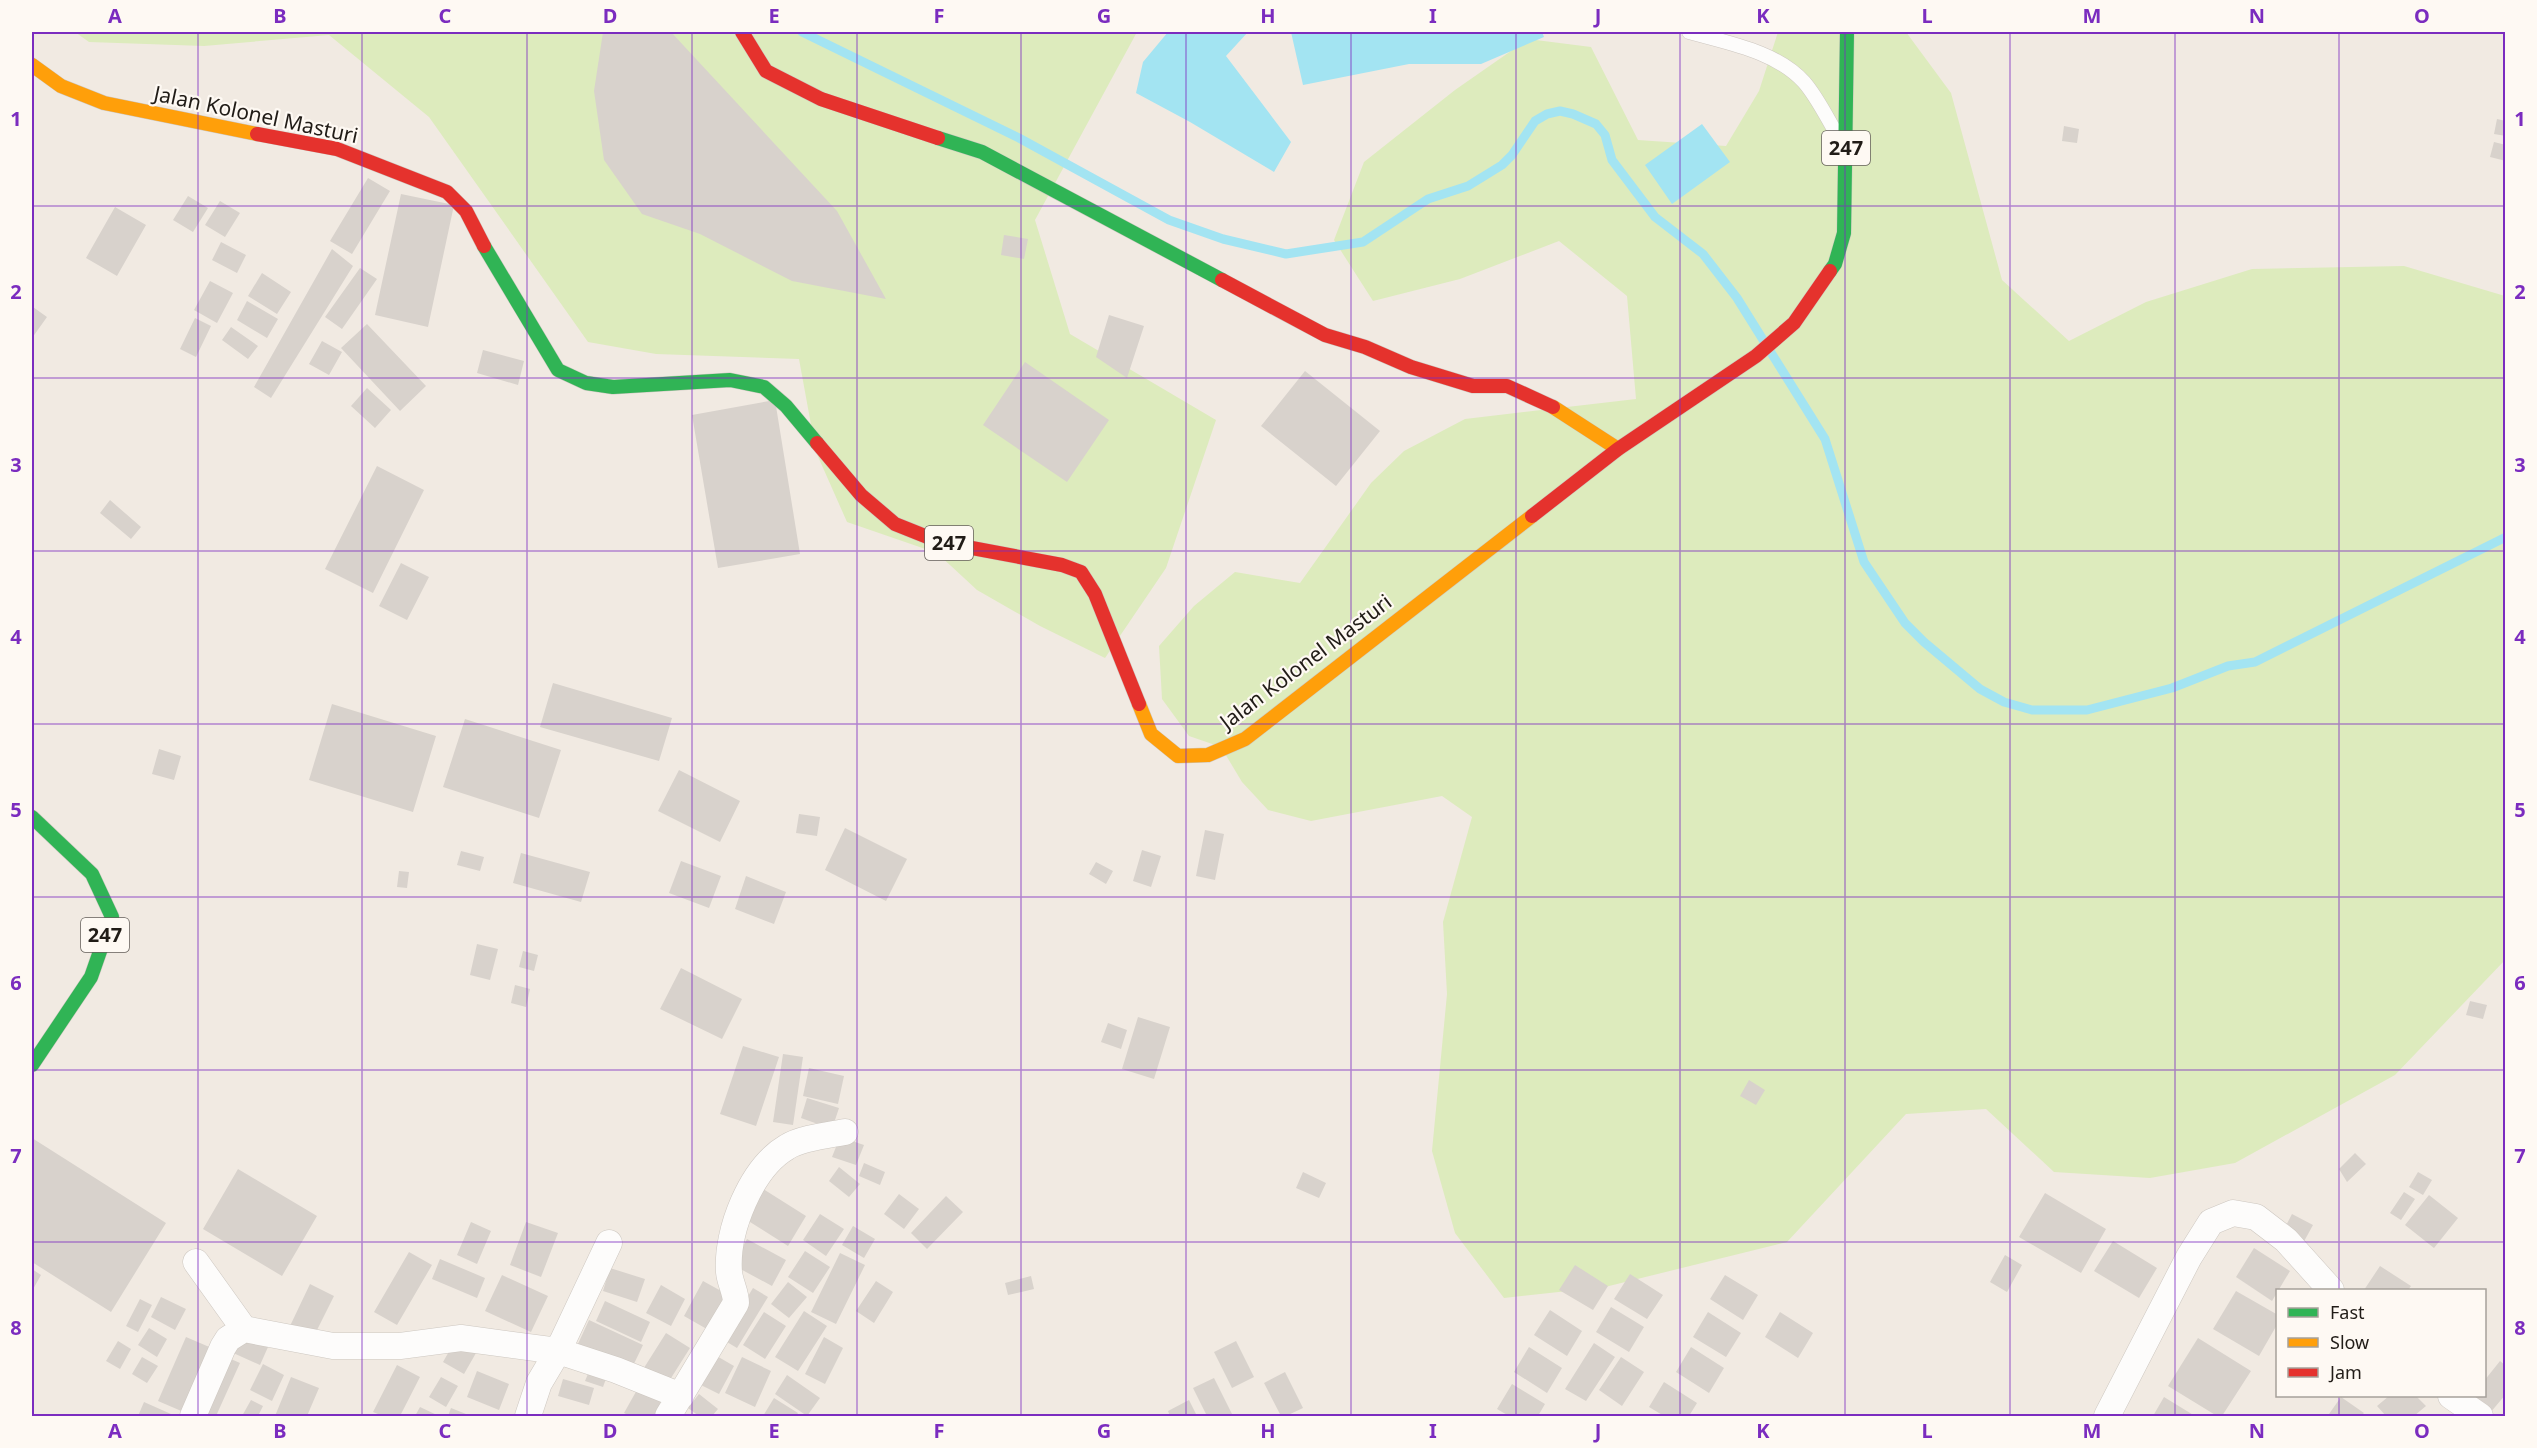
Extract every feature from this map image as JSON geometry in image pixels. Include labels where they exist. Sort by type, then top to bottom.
[{"type":"main road","points":[[742,32],[766,71],[821,99],[981,152],[1325,334],[1365,347],[1411,367],[1473,386],[1507,386],[1548,404],[1618,449]]},
{"type":"main road","name":"Jalan Kolonel Masturi","points":[[32,65],[61,86],[104,103],[337,149],[447,192],[466,210],[479,238],[558,370],[586,383],[613,387],[730,380],[764,387],[786,406],[861,495],[895,524],[940,542],[1062,565],[1082,572],[1095,594],[1151,734],[1178,756],[1208,755],[1245,739],[1618,449],[1756,356],[1794,322],[1835,264],[1844,233],[1847,32]]},
{"type":"main road","name":"247","points":[[32,817],[92,874],[112,917],[91,977],[32,1065]]},
{"type":"street","points":[[194,1416],[223,1347],[228,1339],[244,1329],[333,1346],[400,1346],[461,1338],[558,1351],[616,1370],[675,1406],[736,1303],[736,1294],[729,1272],[730,1248],[737,1221],[755,1177],[788,1146],[845,1132]]},
{"type":"street","points":[[2106,1416],[2189,1257],[2211,1222],[2233,1213],[2256,1217],[2286,1240],[2330,1289]]},
{"type":"street","points":[[528,1416],[539,1383],[558,1351],[609,1243]]},
{"type":"street","points":[[196,1263],[244,1329]]},
{"type":"street","points":[[2454,1397],[2480,1416]]},
{"type":"lane","points":[[1689,32],[1738,46],[1783,64],[1804,82],[1846,148]]},
{"type":"green space","points":[[75,32],[1137,32],[1035,220],[1070,334],[1216,420],[1166,568],[1105,658],[1040,626],[977,590],[937,553],[847,522],[816,452],[799,359],[656,354],[588,342],[429,117],[329,35],[204,46],[89,42]]},
{"type":"green space","points":[[1778,32],[1906,32],[1951,93],[2002,280],[2069,341],[2146,302],[2252,269],[2404,266],[2505,296],[2505,960],[2395,1075],[2235,1163],[2150,1178],[2054,1172],[1986,1109],[1906,1114],[1787,1242],[1605,1287],[1504,1298],[1455,1233],[1432,1151],[1447,994],[1443,922],[1472,817],[1442,796],[1311,821],[1268,810],[1242,782],[1221,747],[1189,736],[1162,699],[1159,646],[1194,606],[1235,572],[1300,583],[1371,483],[1404,451],[1465,419],[1636,399],[1627,296],[1559,241],[1460,279],[1373,301],[1334,240],[1364,162],[1455,90],[1528,39],[1591,47],[1638,140],[1726,146],[1759,91]]},
{"type":"water","points":[[1168,32],[1248,32],[1226,56],[1291,142],[1274,172],[1136,93],[1143,62]]},
{"type":"water","points":[[1291,32],[1542,32],[1544,37],[1481,64],[1409,64],[1303,85]]},
{"type":"water","points":[[1702,124],[1730,162],[1672,204],[1645,165]]},
{"type":"building","points":[[603,32],[671,32],[837,211],[886,299],[792,281],[700,234],[642,214],[604,160],[594,91]]},
{"type":"building","points":[[2497,119],[2506,121],[2506,136],[2494,134]]},
{"type":"building","points":[[2064,126],[2079,129],[2077,143],[2062,141]]},
{"type":"building","points":[[2494,142],[2506,145],[2506,161],[2490,157]]},
{"type":"building","points":[[368,178],[390,191],[352,254],[330,241]]},
{"type":"building","points":[[401,194],[454,205],[428,327],[375,315]]},
{"type":"building","points":[[188,196],[208,208],[193,232],[173,220]]},
{"type":"building","points":[[220,201],[240,213],[225,237],[205,225]]},
{"type":"building","points":[[115,207],[146,225],[117,276],[86,258]]},
{"type":"building","points":[[1004,235],[1028,239],[1024,259],[1001,255]]},
{"type":"building","points":[[221,242],[246,255],[237,273],[212,260]]},
{"type":"building","points":[[332,249],[353,266],[271,398],[254,387]]},
{"type":"building","points":[[360,268],[377,279],[342,329],[325,317]]},
{"type":"building","points":[[262,273],[291,292],[277,314],[248,296]]},
{"type":"building","points":[[210,281],[233,293],[217,323],[194,310]]},
{"type":"building","points":[[247,301],[278,319],[267,338],[237,320]]},
{"type":"building","points":[[33,307],[47,317],[32,338],[32,309]]},
{"type":"building","points":[[1109,315],[1144,326],[1127,378],[1096,357]]},
{"type":"building","points":[[195,318],[211,326],[196,357],[180,349]]},
{"type":"building","points":[[367,324],[426,386],[400,411],[341,348]]},
{"type":"building","points":[[231,327],[258,346],[248,359],[222,340]]},
{"type":"building","points":[[322,341],[342,352],[329,375],[309,364]]},
{"type":"building","points":[[483,350],[524,361],[518,385],[477,373]]},
{"type":"building","points":[[1025,362],[1109,420],[1067,482],[983,425]]},
{"type":"building","points":[[1305,371],[1380,431],[1336,486],[1261,426]]},
{"type":"building","points":[[367,388],[391,410],[375,428],[351,406]]},
{"type":"building","points":[[775,400],[800,554],[718,568],[692,415]]},
{"type":"building","points":[[377,466],[424,490],[373,593],[325,569]]},
{"type":"building","points":[[110,500],[141,527],[131,539],[100,513]]},
{"type":"building","points":[[401,563],[429,577],[407,620],[379,606]]},
{"type":"building","points":[[553,683],[672,718],[659,761],[540,727]]},
{"type":"building","points":[[332,704],[436,736],[413,812],[309,780]]},
{"type":"building","points":[[465,719],[561,750],[539,818],[443,787]]},
{"type":"building","points":[[159,749],[181,756],[174,780],[152,774]]},
{"type":"building","points":[[679,770],[740,801],[720,842],[658,811]]},
{"type":"building","points":[[799,814],[820,817],[817,836],[796,833]]},
{"type":"building","points":[[845,828],[907,859],[886,901],[825,870]]},
{"type":"building","points":[[1205,830],[1224,834],[1215,880],[1196,876]]},
{"type":"building","points":[[1142,850],[1161,856],[1151,887],[1133,881]]},
{"type":"building","points":[[461,851],[484,857],[480,871],[457,865]]},
{"type":"building","points":[[521,853],[590,872],[581,902],[513,883]]},
{"type":"building","points":[[681,861],[721,876],[709,908],[669,893]]},
{"type":"building","points":[[1096,862],[1113,871],[1106,884],[1089,874]]},
{"type":"building","points":[[399,871],[409,872],[407,888],[397,887]]},
{"type":"building","points":[[746,876],[786,892],[774,924],[735,909]]},
{"type":"building","points":[[477,944],[498,949],[490,980],[470,975]]},
{"type":"building","points":[[523,951],[538,955],[534,971],[519,967]]},
{"type":"building","points":[[681,968],[742,999],[722,1039],[660,1009]]},
{"type":"building","points":[[515,985],[530,989],[526,1007],[511,1003]]},
{"type":"building","points":[[2470,1001],[2487,1005],[2483,1019],[2466,1015]]},
{"type":"building","points":[[1138,1017],[1170,1027],[1154,1079],[1122,1069]]},
{"type":"building","points":[[1108,1023],[1127,1030],[1121,1049],[1101,1042]]},
{"type":"building","points":[[743,1046],[779,1057],[756,1126],[720,1114]]},
{"type":"building","points":[[783,1054],[803,1057],[793,1125],[773,1122]]},
{"type":"building","points":[[809,1068],[844,1076],[838,1104],[803,1096]]},
{"type":"building","points":[[1749,1080],[1765,1090],[1756,1105],[1740,1096]]},
{"type":"building","points":[[807,1098],[839,1108],[832,1129],[801,1118]]},
{"type":"building","points":[[840,1137],[864,1145],[856,1165],[832,1157]]},
{"type":"building","points":[[32,1138],[166,1223],[111,1312],[32,1262]]},
{"type":"building","points":[[2355,1153],[2366,1164],[2347,1182],[2339,1169]]},
{"type":"building","points":[[864,1163],[885,1172],[880,1185],[859,1176]]},
{"type":"building","points":[[839,1167],[860,1184],[849,1197],[829,1181]]},
{"type":"building","points":[[238,1169],[317,1216],[282,1276],[203,1229]]},
{"type":"building","points":[[1303,1172],[1326,1183],[1319,1198],[1296,1188]]},
{"type":"building","points":[[2418,1172],[2432,1180],[2423,1195],[2409,1187]]},
{"type":"building","points":[[760,1187],[806,1216],[788,1246],[742,1217]]},
{"type":"building","points":[[2404,1192],[2415,1199],[2401,1220],[2390,1213]]},
{"type":"building","points":[[2045,1193],[2106,1229],[2081,1273],[2019,1237]]},
{"type":"building","points":[[899,1194],[919,1209],[904,1229],[884,1214]]},
{"type":"building","points":[[2429,1195],[2458,1218],[2434,1248],[2405,1225]]},
{"type":"building","points":[[946,1196],[963,1212],[927,1249],[911,1233]]},
{"type":"building","points":[[820,1214],[844,1229],[826,1256],[803,1240]]},
{"type":"building","points":[[2292,1214],[2313,1225],[2302,1245],[2282,1233]]},
{"type":"building","points":[[471,1222],[491,1231],[477,1264],[457,1255]]},
{"type":"building","points":[[526,1222],[558,1233],[541,1277],[510,1265]]},
{"type":"building","points":[[853,1226],[875,1239],[864,1258],[842,1245]]},
{"type":"building","points":[[747,1239],[786,1260],[772,1286],[733,1265]]},
{"type":"building","points":[[2113,1241],[2157,1268],[2139,1298],[2094,1271]]},
{"type":"building","points":[[2254,1248],[2290,1271],[2279,1289],[2276,1289],[2272,1301],[2236,1277]]},
{"type":"building","points":[[805,1251],[830,1267],[813,1293],[788,1277]]},
{"type":"building","points":[[409,1252],[432,1265],[397,1325],[374,1312]]},
{"type":"building","points":[[840,1253],[865,1265],[836,1324],[811,1312]]},
{"type":"building","points":[[2005,1255],[2022,1265],[2007,1292],[1990,1282]]},
{"type":"building","points":[[440,1259],[485,1278],[477,1298],[432,1279]]},
{"type":"building","points":[[1575,1265],[1608,1286],[1593,1310],[1559,1290]]},
{"type":"building","points":[[2380,1266],[2411,1286],[2409,1289],[2365,1289]]},
{"type":"building","points":[[610,1268],[645,1279],[637,1302],[603,1291]]},
{"type":"building","points":[[32,1269],[41,1275],[32,1291]]},
{"type":"building","points":[[1630,1274],[1663,1295],[1647,1319],[1614,1299]]},
{"type":"building","points":[[502,1275],[548,1296],[531,1332],[485,1311]]},
{"type":"building","points":[[1725,1275],[1758,1295],[1743,1320],[1710,1299]]},
{"type":"building","points":[[1031,1276],[1034,1289],[1008,1295],[1005,1283]]},
{"type":"building","points":[[703,1281],[732,1297],[712,1332],[684,1316]]},
{"type":"building","points":[[876,1281],[893,1292],[874,1323],[856,1311]]},
{"type":"building","points":[[788,1282],[807,1297],[789,1318],[771,1304]]},
{"type":"building","points":[[310,1284],[334,1296],[313,1338],[290,1326]]},
{"type":"building","points":[[661,1285],[685,1299],[671,1326],[646,1313]]},
{"type":"building","points":[[753,1288],[768,1297],[737,1348],[722,1339]]},
{"type":"building","points":[[2236,1291],[2276,1314],[2276,1326],[2259,1356],[2213,1329]]},
{"type":"building","points":[[161,1297],[186,1309],[175,1330],[151,1317]]},
{"type":"building","points":[[140,1299],[152,1305],[138,1332],[126,1326]]},
{"type":"building","points":[[605,1301],[650,1322],[641,1342],[596,1321]]},
{"type":"building","points":[[1611,1307],[1644,1327],[1629,1352],[1596,1332]]},
{"type":"building","points":[[1550,1310],[1582,1331],[1567,1356],[1534,1335]]},
{"type":"building","points":[[804,1311],[827,1326],[798,1371],[775,1357]]},
{"type":"building","points":[[764,1312],[786,1326],[765,1359],[743,1345]]},
{"type":"building","points":[[1708,1312],[1741,1333],[1726,1357],[1693,1337]]},
{"type":"building","points":[[1780,1312],[1813,1333],[1798,1358],[1765,1337]]},
{"type":"building","points":[[589,1320],[643,1345],[630,1372],[577,1346]]},
{"type":"building","points":[[149,1328],[167,1339],[157,1357],[138,1345]]},
{"type":"building","points":[[239,1333],[268,1347],[260,1365],[231,1352]]},
{"type":"building","points":[[666,1333],[690,1348],[666,1386],[642,1371]]},
{"type":"building","points":[[186,1337],[214,1349],[186,1413],[158,1401]]},
{"type":"building","points":[[824,1337],[843,1348],[825,1384],[805,1374]]},
{"type":"building","points":[[2198,1338],[2251,1371],[2222,1416],[2217,1416],[2168,1386]]},
{"type":"building","points":[[118,1341],[131,1349],[120,1369],[106,1361]]},
{"type":"building","points":[[455,1341],[476,1353],[464,1374],[443,1362]]},
{"type":"building","points":[[1236,1341],[1254,1377],[1232,1388],[1214,1352]]},
{"type":"building","points":[[1594,1343],[1615,1357],[1586,1401],[1565,1389]]},
{"type":"building","points":[[1529,1347],[1562,1368],[1547,1393],[1514,1372]]},
{"type":"building","points":[[1691,1347],[1724,1368],[1709,1393],[1676,1372]]},
{"type":"building","points":[[715,1355],[734,1366],[719,1394],[699,1384]]},
{"type":"building","points":[[224,1356],[240,1363],[216,1416],[196,1416]]},
{"type":"building","points":[[142,1357],[158,1366],[147,1383],[132,1374]]},
{"type":"building","points":[[742,1357],[771,1371],[755,1407],[725,1393]]},
{"type":"building","points":[[1621,1357],[1644,1372],[1622,1406],[1599,1390]]},
{"type":"building","points":[[2500,1361],[2506,1366],[2506,1394],[2490,1413],[2471,1398],[2486,1397],[2486,1378]]},
{"type":"building","points":[[263,1364],[284,1375],[272,1401],[250,1390]]},
{"type":"building","points":[[397,1365],[420,1377],[400,1416],[383,1416],[373,1412]]},
{"type":"building","points":[[590,1369],[607,1376],[603,1387],[585,1381]]},
{"type":"building","points":[[477,1371],[509,1384],[499,1410],[467,1397]]},
{"type":"building","points":[[1285,1372],[1303,1408],[1281,1416],[1264,1383]]},
{"type":"building","points":[[787,1375],[820,1398],[807,1416],[775,1394]]},
{"type":"building","points":[[291,1377],[319,1388],[307,1416],[275,1416]]},
{"type":"building","points":[[441,1377],[458,1386],[446,1407],[429,1397]]},
{"type":"building","points":[[1214,1378],[1232,1414],[1207,1416],[1193,1388]]},
{"type":"building","points":[[563,1379],[594,1388],[589,1405],[558,1396]]},
{"type":"building","points":[[642,1381],[669,1397],[658,1416],[630,1416],[624,1413]]},
{"type":"building","points":[[1664,1382],[1697,1403],[1689,1416],[1664,1416],[1649,1407]]},
{"type":"building","points":[[1512,1384],[1545,1404],[1538,1416],[1509,1416],[1497,1409]]},
{"type":"building","points":[[699,1394],[718,1409],[712,1416],[699,1416],[688,1408]]},
{"type":"building","points":[[2164,1397],[2195,1416],[2153,1416]]},
{"type":"building","points":[[2341,1397],[2364,1413],[2361,1416],[2332,1416],[2329,1414]]},
{"type":"building","points":[[2388,1397],[2417,1397],[2426,1406],[2414,1416],[2386,1416],[2377,1406]]},
{"type":"building","points":[[774,1398],[798,1413],[796,1416],[763,1416]]},
{"type":"building","points":[[251,1400],[263,1406],[258,1416],[242,1416]]},
{"type":"building","points":[[1189,1400],[1197,1416],[1170,1416],[1168,1411]]},
{"type":"building","points":[[144,1402],[171,1414],[170,1416],[138,1416]]},
{"type":"building","points":[[420,1407],[439,1416],[415,1416]]},
{"type":"building","points":[[451,1408],[471,1416],[448,1416]]},
{"type":"waterway","points":[[802,32],[1019,138],[1169,220],[1223,239],[1286,254],[1363,242],[1428,199],[1468,186],[1502,165],[1512,155],[1535,121],[1547,114],[1560,111],[1596,124],[1605,135],[1612,160],[1655,217],[1703,254],[1737,298],[1825,439],[1864,562],[1905,623],[1980,689],[2004,702],[2032,710],[2087,710],[2172,688],[2228,666],[2255,662],[2506,537]]},
{"type":"traffic: fast","points":[[1830,271],[1835,264],[1844,233],[1847,32]]},
{"type":"traffic: fast","points":[[938,138],[982,152],[1222,280]]},
{"type":"traffic: fast","points":[[484,246],[558,370],[586,383],[613,387],[730,380],[764,387],[786,406],[817,443]]},
{"type":"traffic: fast","points":[[32,817],[92,874],[112,917],[91,977],[32,1065]]},
{"type":"traffic: slow","points":[[32,65],[61,86],[104,103],[257,134]]},
{"type":"traffic: slow","points":[[1553,407],[1618,449]]},
{"type":"traffic: slow","points":[[1139,704],[1151,734],[1178,756],[1208,755],[1245,739],[1532,516]]},
{"type":"traffic: jam","points":[[742,32],[766,71],[821,99],[938,138]]},
{"type":"traffic: jam","points":[[257,134],[337,149],[447,192],[466,211],[484,246]]},
{"type":"traffic: jam","points":[[1532,516],[1618,449],[1756,356],[1794,323],[1830,271]]},
{"type":"traffic: jam","points":[[1222,280],[1325,335],[1365,347],[1411,367],[1473,386],[1507,386],[1553,407]]},
{"type":"traffic: jam","points":[[817,443],[861,495],[895,524],[940,542],[1062,565],[1081,572],[1095,594],[1139,704]]}]
